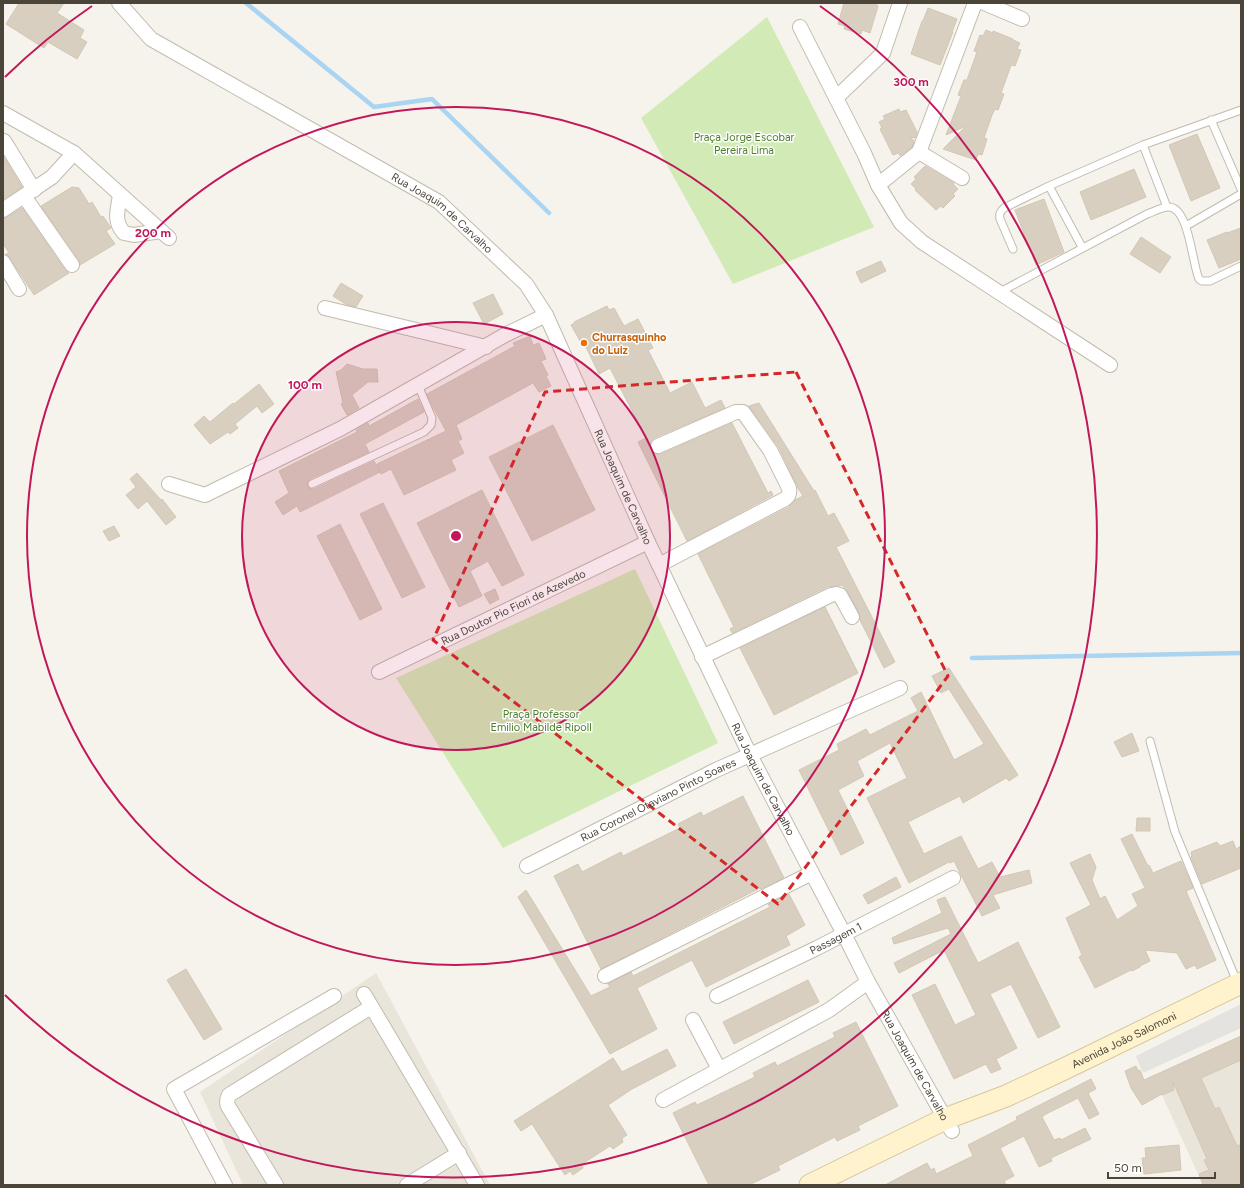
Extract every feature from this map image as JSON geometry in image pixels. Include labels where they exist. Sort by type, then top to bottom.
[{"type":"main road","name":"Avenida João Salomoni","points":[[842,1185],[948,1125],[1240,983]]},
{"type":"main road","name":"Avenida João Salomoni","points":[[810,1185],[948,1125]]},
{"type":"street","name":"Rua Joaquim de Carvalho","points":[[119,3],[151,39],[439,202],[526,284],[546,315],[648,542],[750,755],[868,982],[948,1125]]},
{"type":"street","points":[[836,98],[883,53],[900,3]]},
{"type":"street","points":[[878,185],[919,152],[976,3]]},
{"type":"street","points":[[984,3],[1022,19]]},
{"type":"street","points":[[800,27],[864,153],[878,185],[901,223],[922,242],[1110,365]]},
{"type":"street","points":[[3,113],[74,153],[165,234],[124,233],[118,227],[117,216],[120,195]]},
{"type":"street","points":[[4,141],[29,193],[72,265]]},
{"type":"street","points":[[919,152],[962,178]]},
{"type":"street","points":[[3,210],[52,177],[74,153]]},
{"type":"street","points":[[3,262],[20,289]]},
{"type":"street","points":[[325,308],[486,347]]},
{"type":"street","points":[[169,484],[205,495],[340,429],[505,335],[546,315]]},
{"type":"street","points":[[658,446],[736,412],[743,412],[770,450],[789,488],[788,496],[785,499],[659,565]]},
{"type":"street","name":"Rua Doutor Pio Fiori de Azevedo","points":[[379,672],[648,542]]},
{"type":"street","points":[[702,657],[831,595],[840,595],[852,617]]},
{"type":"street","name":"Rua Coronel Otaviano Pinto Soares","points":[[527,866],[716,770],[900,688]]},
{"type":"street","points":[[605,976],[812,873]]},
{"type":"street","name":"Passagem 1","points":[[717,996],[844,934],[953,878]]},
{"type":"street","points":[[662,1100],[829,1010],[868,982]]},
{"type":"street","points":[[364,994],[477,1185]]},
{"type":"street","points":[[225,1185],[174,1089],[334,996]]},
{"type":"street","points":[[276,1185],[228,1106],[226,1101],[229,1095],[371,1007]]},
{"type":"street","points":[[693,1020],[719,1069]]},
{"type":"street","points":[[407,1185],[459,1153]]},
{"type":"lane","points":[[1012,249],[999,215],[1004,208],[1049,186],[1143,146],[1241,110]]},
{"type":"lane","points":[[1211,120],[1241,189]]},
{"type":"lane","points":[[1143,146],[1167,207]]},
{"type":"lane","points":[[1049,186],[1082,247]]},
{"type":"lane","points":[[1186,226],[1241,194]]},
{"type":"lane","points":[[1000,292],[1082,247],[1147,214],[1167,207],[1174,208],[1179,212],[1186,226],[1198,275],[1202,281],[1210,281],[1241,266]]},
{"type":"lane","points":[[312,484],[424,432],[431,425],[432,418],[418,385]]},
{"type":"lane","points":[[1150,741],[1175,832],[1240,983]]},
{"type":"highlighted area","points":[[796,372],[948,676],[778,904],[433,640],[545,392]]},
{"type":"shaded area","points":[[376,973],[490,1185],[243,1185],[200,1092]]},
{"type":"shaded area","points":[[1241,1004],[1241,1028],[1143,1073],[1136,1056]]},
{"type":"shaded area","points":[[1241,1060],[1241,1185],[1203,1185],[1162,1095]]},
{"type":"green space","name":"Praça Jorge Escobar Pereira Lima","points":[[767,17],[874,227],[733,284],[641,118]]},
{"type":"green space","name":"Praça Professor Emilio Mabilde Ripoll","points":[[635,569],[718,743],[503,848],[396,678]]},
{"type":"building","points":[[19,3],[64,3],[57,13],[84,30],[80,38],[87,42],[77,59],[48,42],[44,48],[6,24]]},
{"type":"building","points":[[844,3],[877,3],[876,5],[878,6],[870,33],[862,30],[861,34],[844,29],[845,26],[838,24]]},
{"type":"building","points":[[928,8],[957,19],[940,65],[911,54]]},
{"type":"building","points":[[986,30],[993,33],[993,31],[1020,43],[1017,49],[1021,50],[1015,66],[1011,65],[1001,93],[1004,94],[998,110],[995,109],[992,115],[984,138],[987,139],[982,155],[978,154],[976,160],[943,149],[966,126],[946,135],[961,96],[958,95],[964,80],[967,80],[977,52],[974,51],[980,35],[983,36]]},
{"type":"building","points":[[899,109],[900,112],[906,110],[917,132],[915,138],[910,137],[914,141],[912,147],[900,156],[899,153],[893,155],[880,129],[882,128],[879,122],[885,119],[883,116]]},
{"type":"building","points":[[1197,134],[1220,188],[1191,201],[1169,145]]},
{"type":"building","points":[[3,156],[22,187],[3,200]]},
{"type":"building","points":[[925,166],[954,183],[953,184],[958,189],[953,194],[955,196],[943,208],[941,206],[936,210],[915,190],[916,189],[911,184],[916,179],[914,177]]},
{"type":"building","points":[[1134,169],[1146,197],[1091,220],[1080,192]]},
{"type":"building","points":[[72,187],[79,188],[89,204],[92,202],[101,217],[103,216],[111,228],[106,231],[115,244],[80,265],[79,260],[41,206]]},
{"type":"building","points":[[1044,199],[1064,252],[1036,265],[1015,210]]},
{"type":"building","points":[[22,208],[65,270],[69,273],[34,295],[6,254],[9,253],[3,243],[3,218],[8,217]]},
{"type":"building","points":[[1241,228],[1241,259],[1219,268],[1207,240]]},
{"type":"building","points":[[1141,237],[1171,257],[1160,273],[1130,254]]},
{"type":"building","points":[[881,261],[886,271],[861,283],[856,272]]},
{"type":"building","points":[[341,283],[363,296],[356,307],[347,305],[333,296]]},
{"type":"building","points":[[493,294],[503,314],[484,324],[473,303]]},
{"type":"building","points":[[607,306],[609,310],[614,308],[624,326],[638,319],[653,348],[648,350],[670,393],[692,382],[705,408],[721,400],[725,408],[654,438],[650,445],[653,453],[661,454],[732,423],[768,493],[771,491],[773,495],[687,541],[638,442],[646,438],[610,368],[599,374],[585,345],[583,346],[571,325],[575,323],[574,322]]},
{"type":"building","points":[[530,336],[533,345],[539,343],[546,359],[541,361],[548,375],[546,376],[551,386],[539,392],[533,383],[456,425],[462,439],[458,441],[464,453],[451,460],[456,470],[404,495],[391,469],[381,474],[377,464],[446,431],[427,394],[515,346],[513,343]]},
{"type":"building","points":[[347,364],[363,369],[377,369],[378,382],[368,382],[352,395],[359,408],[347,415],[341,404],[343,403],[336,372],[341,370]]},
{"type":"building","points":[[259,384],[274,404],[262,413],[257,406],[235,424],[238,428],[230,434],[228,432],[210,444],[194,425],[204,416],[210,422]]},
{"type":"building","points":[[418,399],[424,412],[365,444],[369,452],[310,479],[307,486],[314,489],[374,461],[380,472],[300,512],[297,506],[283,515],[275,502],[289,493],[279,471],[357,432],[356,430],[368,423],[369,426]]},
{"type":"building","points":[[759,403],[814,491],[815,490],[828,516],[834,513],[849,541],[836,547],[895,662],[884,668],[860,620],[859,613],[842,585],[827,587],[732,633],[730,629],[734,627],[698,554],[789,507],[795,500],[803,496],[778,446],[749,406]]},
{"type":"building","points":[[553,425],[595,510],[532,541],[489,457]]},
{"type":"building","points":[[137,473],[161,500],[162,499],[176,517],[166,525],[147,501],[138,509],[126,495],[136,487],[130,479]]},
{"type":"building","points":[[482,490],[524,575],[502,586],[488,561],[470,571],[482,596],[459,607],[417,523]]},
{"type":"building","points":[[383,503],[425,587],[402,598],[360,514]]},
{"type":"building","points":[[340,524],[382,609],[360,620],[317,536]]},
{"type":"building","points":[[114,526],[120,536],[109,541],[103,531]]},
{"type":"building","points":[[495,589],[499,599],[490,604],[484,594]]},
{"type":"building","points":[[825,607],[858,673],[774,715],[740,648]]},
{"type":"building","points":[[949,668],[1018,775],[1009,781],[1006,778],[963,803],[960,796],[908,822],[924,854],[961,836],[978,869],[992,862],[1000,877],[1029,870],[1032,883],[993,895],[1000,908],[982,916],[954,861],[949,862],[909,883],[867,798],[907,778],[890,743],[857,761],[864,776],[838,790],[864,843],[841,855],[799,770],[839,750],[837,744],[866,729],[870,735],[918,711],[911,698],[921,692],[954,760],[984,744],[949,689],[941,693],[932,676]]},
{"type":"building","points":[[1132,733],[1139,751],[1122,757],[1114,742]]},
{"type":"building","points":[[743,796],[784,878],[761,889],[760,888],[601,969],[554,876],[578,864],[582,872],[621,852],[623,856],[680,828],[678,824],[701,812],[703,816]]},
{"type":"building","points":[[1137,818],[1150,818],[1150,831],[1136,831]]},
{"type":"building","points":[[1132,834],[1153,873],[1181,861],[1193,888],[1186,891],[1216,960],[1197,969],[1195,965],[1186,969],[1177,953],[1145,950],[1150,961],[1095,988],[1079,957],[1082,955],[1066,918],[1091,905],[1070,863],[1090,854],[1096,867],[1092,880],[1100,899],[1105,896],[1117,920],[1138,906],[1132,894],[1145,888],[1121,839]]},
{"type":"building","points":[[1233,841],[1236,849],[1241,846],[1241,868],[1202,884],[1191,857],[1191,852],[1217,842],[1220,846]]},
{"type":"building","points":[[896,877],[901,887],[868,904],[863,895]]},
{"type":"building","points":[[526,890],[591,996],[610,987],[608,984],[631,972],[633,976],[770,907],[768,904],[789,894],[805,925],[786,936],[790,945],[706,987],[692,960],[637,988],[657,1029],[610,1054],[518,897]]},
{"type":"building","points":[[945,897],[978,963],[1018,942],[1060,1027],[1038,1038],[1011,984],[990,994],[1017,1048],[996,1059],[1001,1069],[991,1073],[986,1064],[954,1079],[912,995],[935,984],[955,1025],[976,1015],[944,950],[899,973],[894,963],[951,934],[948,928],[894,944],[892,938],[942,913],[937,900]]},
{"type":"building","points":[[186,969],[222,1029],[204,1040],[167,980]]},
{"type":"building","points":[[808,980],[819,1002],[734,1044],[723,1022]]},
{"type":"building","points":[[856,1022],[898,1106],[858,1126],[860,1130],[837,1141],[835,1137],[778,1166],[780,1170],[749,1185],[709,1185],[673,1113],[695,1102],[697,1105],[755,1077],[753,1073],[775,1062],[777,1066],[835,1037],[833,1033]]},
{"type":"building","points":[[1241,1036],[1241,1060],[1201,1078],[1215,1109],[1219,1107],[1237,1146],[1241,1144],[1241,1185],[1203,1185],[1199,1174],[1209,1170],[1204,1160],[1207,1159],[1173,1082],[1174,1090],[1162,1094],[1142,1105],[1131,1088],[1125,1071],[1136,1066],[1138,1071],[1140,1070],[1144,1080]]},
{"type":"building","points":[[667,1049],[676,1066],[632,1089],[608,1105],[627,1135],[622,1138],[623,1142],[613,1149],[610,1146],[582,1164],[583,1168],[573,1175],[570,1171],[565,1175],[532,1124],[521,1131],[514,1121],[613,1058],[622,1072]]},
{"type":"building","points":[[1091,1079],[1096,1089],[1088,1093],[1099,1114],[1089,1119],[1078,1098],[1042,1117],[1054,1140],[1060,1138],[1061,1140],[1085,1128],[1091,1139],[1051,1158],[1052,1161],[1039,1167],[1024,1136],[1000,1148],[1014,1176],[1004,1181],[1006,1185],[885,1185],[927,1163],[931,1170],[934,1168],[936,1174],[973,1156],[968,1145],[1017,1120],[1016,1117]]},
{"type":"building","points":[[1179,1145],[1181,1170],[1144,1174],[1142,1158],[1146,1158],[1145,1148]]},
{"type":"waterway","points":[[246,3],[374,107],[432,99],[549,213]]},
{"type":"waterway","points":[[972,658],[1241,653]]},
{"type":"place","name":"Churrasquinho do Luiz","points":[[584,343]]}]
